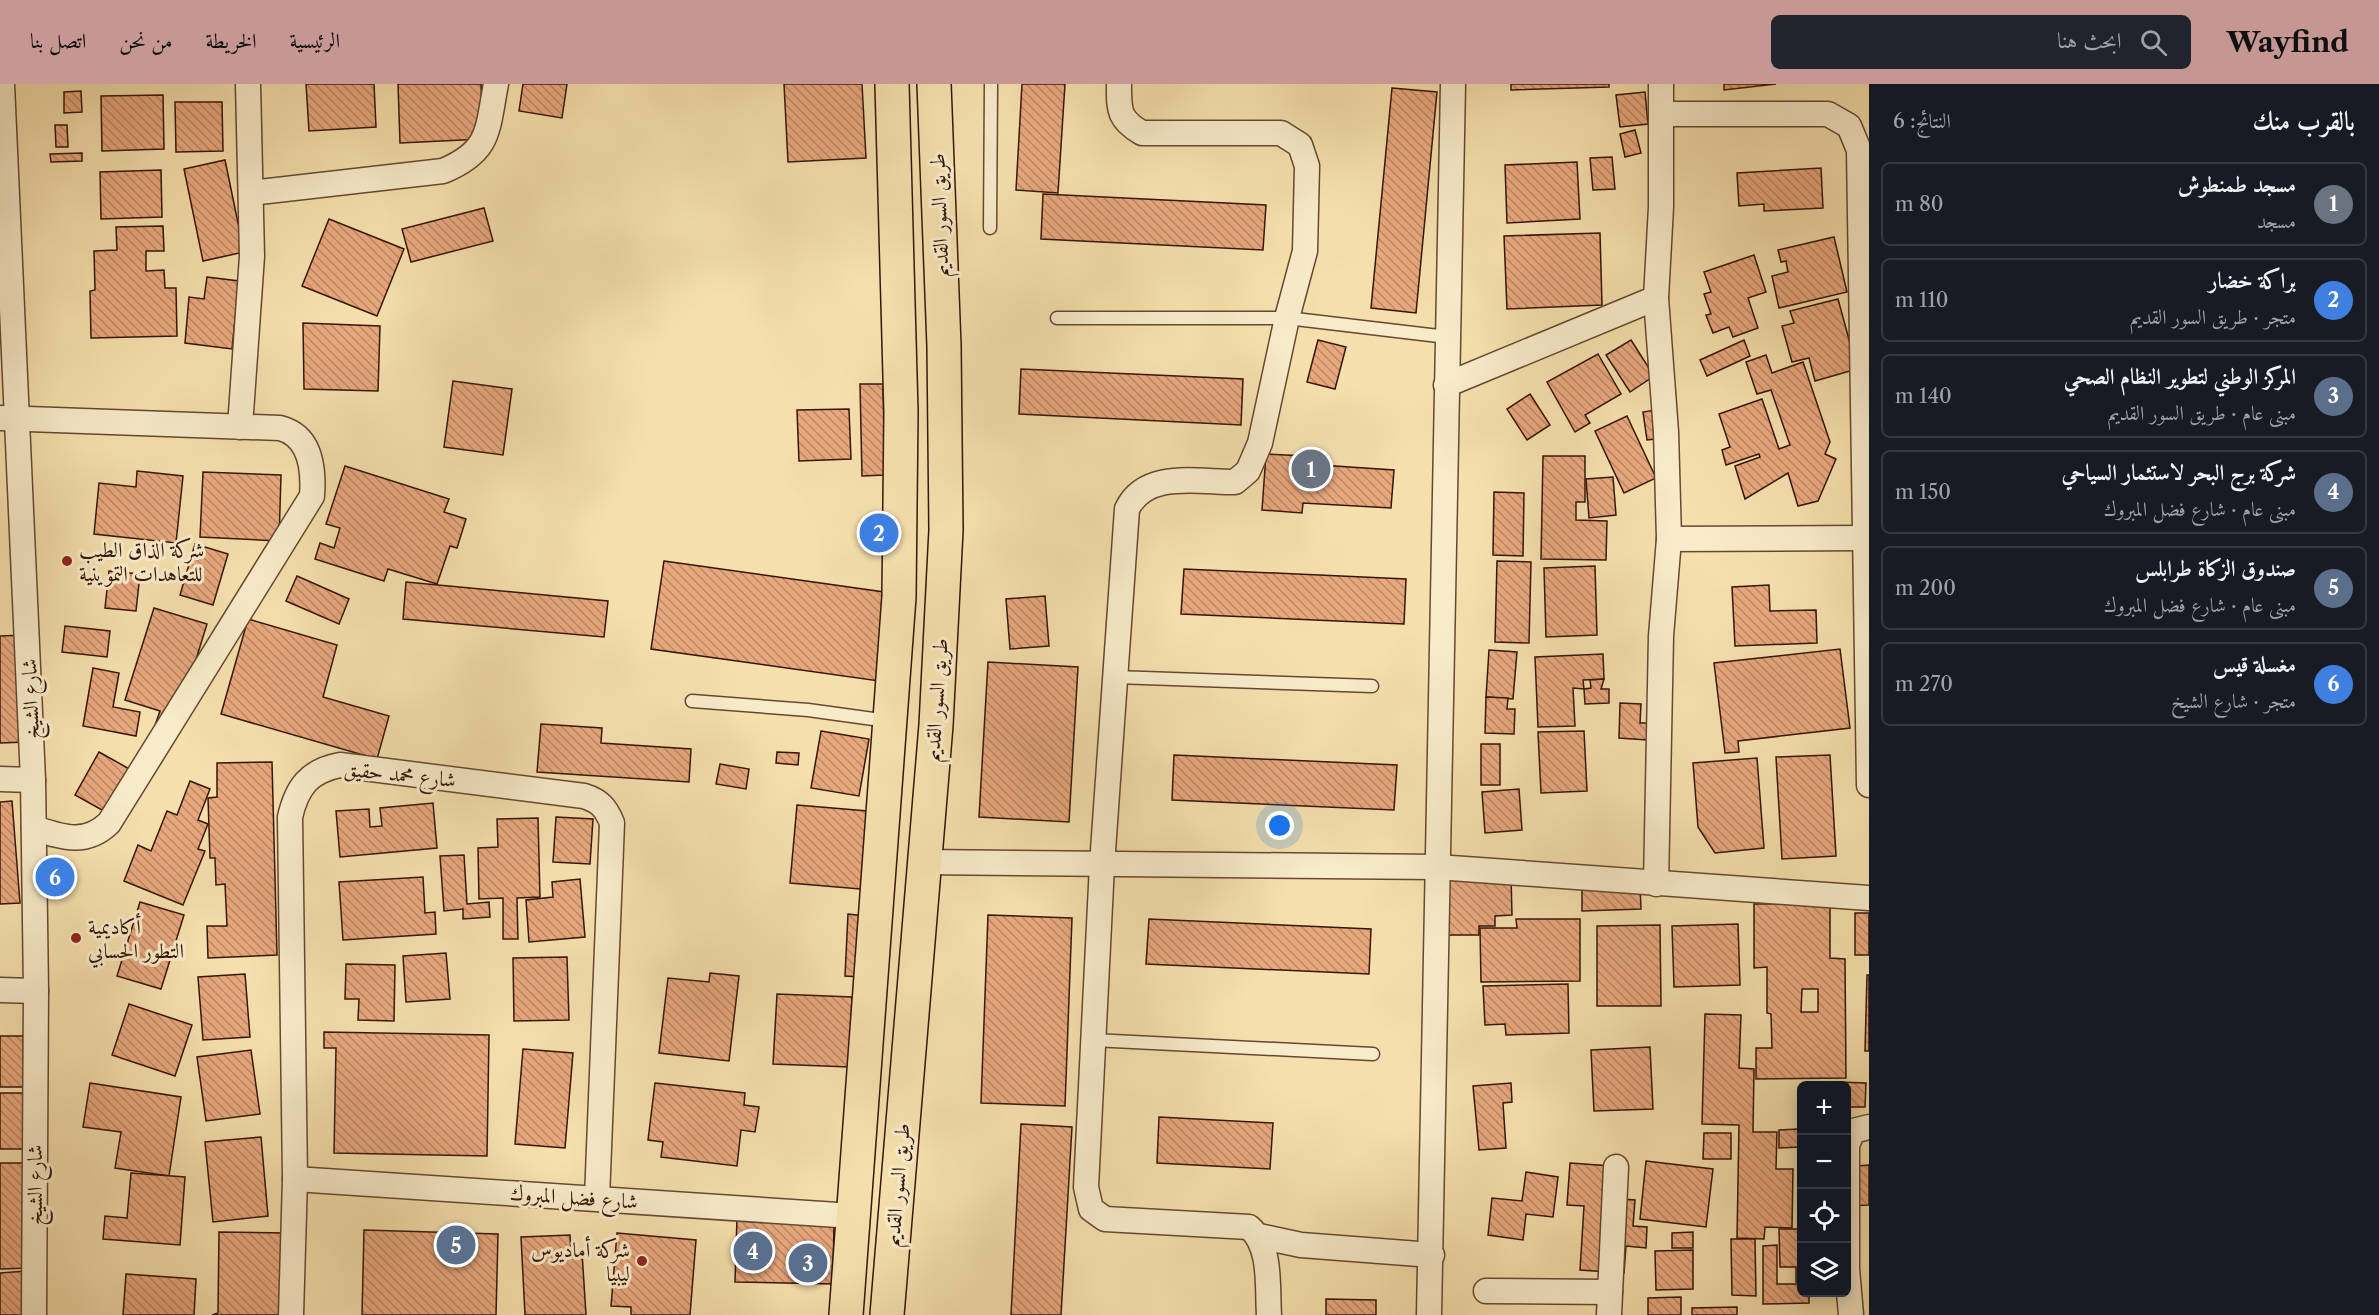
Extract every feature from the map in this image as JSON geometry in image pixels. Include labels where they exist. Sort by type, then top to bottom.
[{"type":"main road","name":"طريق السور القديم","points":[[846,1315],[888,721],[899,597],[901,502],[892,84]]},
{"type":"main road","name":"طريق السور القديم","points":[[887,1315],[936,725],[946,519],[944,346],[934,84]]},
{"type":"main road","points":[[888,721],[936,725]]},
{"type":"street","name":"شارع الشيخ","points":[[2,84],[8,418],[33,780],[36,991],[34,1315]]},
{"type":"street","points":[[240,428],[249,330],[251,193],[248,84]]},
{"type":"street","points":[[251,193],[443,171],[466,161],[478,150],[485,138],[496,84]]},
{"type":"street","points":[[1119,84],[1119,111],[1127,124],[1142,133],[1281,133],[1300,146],[1307,166],[1305,250],[1287,318],[1260,443],[1248,471],[1235,482],[1159,481],[1134,494],[1127,509],[1102,865],[1086,1187],[1091,1209],[1105,1219],[1249,1227],[1259,1236],[1264,1249],[1269,1315]]},
{"type":"street","points":[[1429,1315],[1432,1255],[1437,867],[1453,84]]},
{"type":"street","points":[[1656,884],[1661,636],[1669,539],[1666,432],[1656,298],[1663,114],[1661,84]]},
{"type":"street","points":[[1663,114],[1828,114],[1849,126],[1859,150],[1863,538],[1869,785]]},
{"type":"street","points":[[1446,385],[1656,298]]},
{"type":"street","points":[[8,418],[280,428],[290,430],[302,441],[314,473],[312,496],[109,823],[93,835],[70,840],[34,828]]},
{"type":"street","points":[[1669,539],[1863,538]]},
{"type":"street","name":"شارع محمد حقيق","points":[[291,1315],[295,1179],[290,817],[301,784],[323,768],[340,765],[584,796],[597,801],[607,811],[612,824],[597,1198]]},
{"type":"street","points":[[0,779],[33,780]]},
{"type":"street","points":[[923,862],[1437,867],[1869,898]]},
{"type":"street","points":[[0,990],[36,991]]},
{"type":"street","points":[[1851,1315],[1847,1269],[1846,1145],[1853,1131],[1869,1127]]},
{"type":"street","points":[[1486,1291],[1610,1304],[1616,1167]]},
{"type":"street","name":"شارع فضل المبروك","points":[[295,1179],[853,1216]]},
{"type":"street","points":[[1259,1236],[1301,1245],[1432,1255]]},
{"type":"lane","points":[[990,228],[991,84]]},
{"type":"lane","points":[[1057,318],[1287,318],[1447,337]]},
{"type":"lane","points":[[1115,677],[1372,686]]},
{"type":"lane","points":[[692,701],[808,710],[888,721]]},
{"type":"lane","points":[[1093,1040],[1373,1054]]},
{"type":"building","points":[[306,84],[374,84],[376,127],[309,131]]},
{"type":"building","points":[[398,84],[481,84],[483,139],[400,143]]},
{"type":"building","points":[[523,84],[567,84],[562,118],[519,111]]},
{"type":"building","points":[[784,84],[862,84],[866,158],[788,162]]},
{"type":"building","points":[[1022,84],[1065,84],[1058,193],[1016,190]]},
{"type":"building","points":[[1511,84],[1609,84],[1609,87],[1511,90]]},
{"type":"building","points":[[1724,84],[1776,84],[1724,90]]},
{"type":"building","points":[[1392,88],[1437,92],[1416,313],[1371,308]]},
{"type":"building","points":[[81,91],[82,112],[64,113],[64,92]]},
{"type":"building","points":[[1645,92],[1648,124],[1620,127],[1616,95]]},
{"type":"building","points":[[163,95],[164,149],[102,151],[101,96]]},
{"type":"building","points":[[175,102],[222,102],[223,151],[176,152]]},
{"type":"building","points":[[55,125],[67,125],[68,147],[56,147]]},
{"type":"building","points":[[1635,130],[1641,153],[1625,157],[1620,134]]},
{"type":"building","points":[[82,153],[82,161],[51,162],[50,154]]},
{"type":"building","points":[[1612,157],[1615,189],[1593,190],[1590,158]]},
{"type":"building","points":[[225,160],[244,252],[203,261],[184,169]]},
{"type":"building","points":[[1577,162],[1580,219],[1507,223],[1505,165]]},
{"type":"building","points":[[1821,168],[1823,208],[1764,211],[1764,204],[1739,206],[1737,173]]},
{"type":"building","points":[[161,170],[162,217],[101,219],[100,172]]},
{"type":"building","points":[[1043,194],[1266,205],[1263,250],[1041,239]]},
{"type":"building","points":[[484,208],[493,241],[411,262],[402,229]]},
{"type":"building","points":[[329,219],[404,249],[377,316],[302,286]]},
{"type":"building","points":[[163,226],[164,251],[146,251],[146,271],[164,270],[165,288],[176,288],[177,336],[91,338],[90,291],[95,290],[94,251],[117,250],[116,227]]},
{"type":"building","points":[[1600,233],[1602,305],[1507,309],[1504,236]]},
{"type":"building","points":[[1834,237],[1847,292],[1779,308],[1772,276],[1788,272],[1786,261],[1781,262],[1778,250]]},
{"type":"building","points":[[1754,255],[1766,292],[1748,298],[1758,328],[1733,337],[1729,327],[1713,333],[1706,315],[1711,314],[1704,294],[1711,292],[1704,272]]},
{"type":"building","points":[[207,277],[239,281],[232,349],[185,343],[189,297],[204,299]]},
{"type":"building","points":[[1838,299],[1857,369],[1815,381],[1809,358],[1792,362],[1782,326],[1794,323],[1790,311]]},
{"type":"building","points":[[303,323],[380,326],[378,391],[304,389]]},
{"type":"building","points":[[1318,340],[1346,347],[1335,389],[1307,382]]},
{"type":"building","points":[[1631,340],[1654,376],[1630,392],[1606,355]]},
{"type":"building","points":[[1744,340],[1750,356],[1707,376],[1700,360]]},
{"type":"building","points":[[1598,354],[1621,394],[1585,415],[1590,423],[1575,432],[1547,382]]},
{"type":"building","points":[[1766,355],[1772,373],[1803,362],[1830,442],[1825,454],[1836,459],[1818,501],[1798,506],[1788,473],[1745,499],[1735,466],[1760,457],[1759,454],[1726,465],[1722,450],[1730,447],[1719,414],[1762,399],[1779,449],[1790,445],[1771,390],[1757,394],[1746,362]]},
{"type":"building","points":[[1021,369],[1243,379],[1241,425],[1019,414]]},
{"type":"building","points":[[453,381],[512,389],[503,455],[444,447]]},
{"type":"building","points":[[860,384],[883,384],[885,475],[862,476]]},
{"type":"building","points":[[1530,394],[1550,425],[1527,440],[1507,409]]},
{"type":"building","points":[[849,409],[851,459],[799,461],[797,410]]},
{"type":"building","points":[[1661,409],[1665,438],[1647,440],[1643,412]]},
{"type":"building","points":[[1627,416],[1656,478],[1624,493],[1595,431]]},
{"type":"building","points":[[1266,454],[1306,456],[1305,464],[1394,470],[1391,508],[1303,503],[1302,513],[1262,510]]},
{"type":"building","points":[[1543,456],[1585,456],[1585,502],[1576,502],[1576,520],[1607,521],[1606,560],[1541,559]]},
{"type":"building","points":[[345,466],[449,499],[444,512],[466,519],[457,548],[450,546],[437,584],[388,569],[384,581],[315,559],[320,543],[334,548],[340,528],[326,524]]},
{"type":"building","points":[[137,471],[183,476],[176,543],[94,534],[99,483],[136,487]]},
{"type":"building","points":[[203,472],[281,475],[279,541],[200,537]]},
{"type":"building","points":[[1613,477],[1616,515],[1589,518],[1586,479]]},
{"type":"building","points":[[1494,492],[1524,493],[1523,556],[1493,555]]},
{"type":"building","points":[[894,520],[896,543],[864,546],[861,523]]},
{"type":"building","points":[[195,544],[228,554],[213,605],[180,595]]},
{"type":"building","points":[[664,561],[891,593],[879,681],[651,649]]},
{"type":"building","points":[[1497,561],[1531,562],[1529,643],[1495,642]]},
{"type":"building","points":[[1595,566],[1597,635],[1546,637],[1544,568]]},
{"type":"building","points":[[1184,569],[1406,579],[1404,624],[1181,614]]},
{"type":"building","points":[[109,571],[140,574],[136,611],[105,608]]},
{"type":"building","points":[[297,576],[349,599],[339,624],[286,601]]},
{"type":"building","points":[[406,582],[608,601],[604,637],[403,619]]},
{"type":"building","points":[[1769,585],[1770,611],[1816,610],[1817,643],[1735,646],[1732,587]]},
{"type":"building","points":[[1045,596],[1049,646],[1010,649],[1006,599]]},
{"type":"building","points":[[154,608],[207,624],[171,740],[152,734],[160,711],[125,700]]},
{"type":"building","points":[[248,619],[337,645],[323,697],[389,716],[377,759],[221,714]]},
{"type":"building","points":[[65,626],[110,631],[107,657],[62,652]]},
{"type":"building","points":[[24,635],[26,742],[0,743],[0,636]]},
{"type":"building","points":[[1840,649],[1850,728],[1738,741],[1739,752],[1725,753],[1714,663]]},
{"type":"building","points":[[1489,650],[1517,652],[1513,699],[1486,697]]},
{"type":"building","points":[[1603,654],[1604,679],[1583,680],[1584,689],[1573,688],[1575,726],[1538,727],[1535,657]]},
{"type":"building","points":[[988,662],[1078,667],[1069,822],[979,817]]},
{"type":"building","points":[[93,668],[119,673],[113,707],[140,712],[136,736],[83,726]]},
{"type":"building","points":[[1604,679],[1601,689],[1609,689],[1609,703],[1585,704],[1584,689],[1591,688],[1590,680]]},
{"type":"building","points":[[1486,697],[1508,698],[1507,709],[1515,709],[1514,734],[1485,733]]},
{"type":"building","points":[[1620,703],[1641,704],[1640,723],[1647,723],[1647,740],[1619,738]]},
{"type":"building","points":[[541,724],[602,728],[601,743],[691,749],[689,782],[537,772]]},
{"type":"building","points":[[821,731],[869,739],[859,796],[811,788]]},
{"type":"building","points":[[1584,731],[1587,791],[1541,793],[1538,732]]},
{"type":"building","points":[[1481,744],[1500,744],[1500,785],[1481,785]]},
{"type":"building","points":[[99,752],[142,776],[118,819],[75,795]]},
{"type":"building","points":[[777,752],[799,753],[798,765],[776,763]]},
{"type":"building","points":[[1174,755],[1397,765],[1394,810],[1172,800]]},
{"type":"building","points":[[1830,755],[1836,856],[1782,859],[1776,757]]},
{"type":"building","points":[[1757,758],[1764,848],[1715,853],[1698,827],[1693,763]]},
{"type":"building","points":[[272,762],[277,955],[208,958],[207,926],[227,926],[225,884],[216,885],[215,858],[210,858],[208,798],[217,797],[217,763]]},
{"type":"building","points":[[720,764],[749,769],[746,789],[716,784]]},
{"type":"building","points":[[190,781],[210,789],[198,820],[208,824],[198,849],[205,851],[183,905],[124,881],[138,845],[151,851],[167,811],[177,815]]},
{"type":"building","points":[[1519,789],[1522,830],[1485,833],[1482,792]]},
{"type":"building","points":[[12,801],[20,903],[0,904],[0,802]]},
{"type":"building","points":[[433,803],[437,848],[340,857],[336,811],[369,809],[370,827],[382,826],[380,808]]},
{"type":"building","points":[[797,805],[879,812],[872,890],[790,883]]},
{"type":"building","points":[[556,817],[593,819],[590,864],[553,862]]},
{"type":"building","points":[[538,818],[540,897],[517,898],[518,939],[503,939],[503,898],[479,899],[478,848],[498,847],[497,819]]},
{"type":"building","points":[[464,855],[467,904],[489,902],[490,917],[463,919],[463,909],[444,911],[440,856]]},
{"type":"building","points":[[1511,875],[1512,915],[1495,916],[1495,926],[1479,926],[1479,935],[1443,935],[1442,877]]},
{"type":"building","points":[[423,877],[425,913],[435,912],[436,934],[343,940],[339,882]]},
{"type":"building","points":[[580,879],[585,937],[529,942],[526,900],[553,897],[552,882]]},
{"type":"building","points":[[1640,886],[1641,909],[1582,911],[1582,888]]},
{"type":"building","points":[[140,902],[184,915],[161,989],[117,976]]},
{"type":"building","points":[[1830,903],[1830,958],[1845,959],[1846,1078],[1756,1079],[1756,1048],[1772,1048],[1771,1014],[1767,1013],[1767,967],[1754,968],[1754,904]],"holes":[[[1802,989],[1818,989],[1818,1012],[1801,1012]]]},
{"type":"building","points":[[1855,913],[1869,913],[1869,955],[1855,955]]},
{"type":"building","points":[[848,914],[864,916],[861,977],[845,976]]},
{"type":"building","points":[[988,915],[1072,918],[1065,1106],[981,1103]]},
{"type":"building","points":[[1149,919],[1371,929],[1369,974],[1146,964]]},
{"type":"building","points":[[1516,919],[1580,919],[1580,981],[1481,982],[1480,928],[1517,928]]},
{"type":"building","points":[[1738,924],[1740,985],[1674,987],[1672,926]]},
{"type":"building","points":[[1660,925],[1661,1006],[1597,1006],[1597,926]]},
{"type":"building","points":[[446,953],[450,999],[406,1002],[403,956]]},
{"type":"building","points":[[567,957],[569,1020],[514,1021],[513,958]]},
{"type":"building","points":[[346,964],[395,965],[394,1021],[358,1020],[359,999],[345,999]]},
{"type":"building","points":[[710,973],[739,976],[729,1061],[659,1053],[668,978],[709,982]]},
{"type":"building","points":[[245,974],[250,1037],[203,1040],[198,977]]},
{"type":"building","points":[[1867,975],[1869,975],[1869,1051],[1865,1051]]},
{"type":"building","points":[[1568,984],[1569,1033],[1506,1035],[1505,1024],[1485,1025],[1483,986]]},
{"type":"building","points":[[777,994],[852,997],[849,1067],[773,1064]]},
{"type":"building","points":[[129,1004],[192,1025],[175,1076],[112,1055]]},
{"type":"building","points":[[1705,1014],[1741,1015],[1739,1068],[1754,1069],[1753,1132],[1777,1132],[1776,1169],[1793,1169],[1792,1228],[1765,1227],[1764,1239],[1737,1238],[1739,1125],[1702,1124]]},
{"type":"building","points":[[324,1032],[489,1035],[487,1156],[334,1153],[336,1048],[324,1048]]},
{"type":"building","points":[[0,1036],[23,1036],[24,1087],[0,1087]]},
{"type":"building","points":[[1650,1047],[1653,1109],[1594,1111],[1591,1050]]},
{"type":"building","points":[[523,1049],[573,1053],[565,1148],[515,1144]]},
{"type":"building","points":[[251,1050],[260,1114],[206,1121],[197,1057]]},
{"type":"building","points":[[1851,1082],[1866,1083],[1865,1107],[1851,1107]]},
{"type":"building","points":[[90,1083],[181,1097],[169,1176],[115,1168],[121,1132],[83,1127]]},
{"type":"building","points":[[655,1083],[745,1093],[744,1105],[759,1107],[755,1132],[741,1130],[737,1166],[661,1157],[663,1142],[648,1140]]},
{"type":"building","points":[[1511,1083],[1512,1102],[1503,1103],[1506,1148],[1479,1150],[1473,1086]]},
{"type":"building","points":[[0,1093],[29,1093],[28,1149],[0,1149]]},
{"type":"building","points":[[1159,1117],[1273,1123],[1270,1169],[1157,1163]]},
{"type":"building","points":[[1021,1124],[1072,1127],[1061,1315],[1011,1315]]},
{"type":"building","points":[[1797,1129],[1797,1147],[1779,1148],[1779,1130]]},
{"type":"building","points":[[1704,1133],[1731,1133],[1731,1159],[1703,1159]]},
{"type":"building","points":[[261,1137],[268,1216],[213,1222],[205,1142]]},
{"type":"building","points":[[1646,1161],[1713,1169],[1706,1227],[1640,1219]]},
{"type":"building","points":[[0,1163],[25,1163],[28,1268],[0,1269]]},
{"type":"building","points":[[1570,1163],[1611,1166],[1609,1198],[1635,1200],[1633,1226],[1647,1227],[1646,1248],[1626,1246],[1624,1273],[1580,1270],[1584,1206],[1567,1205]]},
{"type":"building","points":[[1869,1165],[1869,1205],[1851,1206],[1851,1167]]},
{"type":"building","points":[[1526,1172],[1558,1177],[1553,1217],[1526,1214],[1523,1240],[1488,1235],[1492,1198],[1522,1201]]},
{"type":"building","points":[[131,1173],[185,1177],[180,1245],[103,1239],[105,1216],[127,1218]]},
{"type":"building","points":[[737,1218],[834,1220],[833,1284],[735,1282]]},
{"type":"building","points":[[1779,1229],[1797,1229],[1797,1282],[1796,1267],[1780,1267]]},
{"type":"building","points":[[364,1230],[498,1234],[496,1315],[362,1315]]},
{"type":"building","points":[[219,1232],[286,1233],[285,1315],[212,1315],[218,1313]]},
{"type":"building","points":[[1693,1232],[1693,1248],[1672,1248],[1672,1233]]},
{"type":"building","points":[[617,1233],[696,1240],[690,1315],[631,1315],[631,1307],[611,1306]]},
{"type":"building","points":[[570,1235],[571,1253],[582,1252],[586,1315],[525,1315],[521,1237]]},
{"type":"building","points":[[1731,1239],[1755,1239],[1756,1296],[1732,1295]]},
{"type":"building","points":[[1777,1245],[1777,1284],[1797,1284],[1797,1297],[1809,1297],[1809,1303],[1763,1304],[1763,1246]]},
{"type":"building","points":[[1693,1250],[1693,1289],[1656,1290],[1655,1251]]},
{"type":"building","points":[[26,1271],[40,1315],[0,1315],[0,1273]]},
{"type":"building","points":[[126,1274],[196,1279],[194,1315],[123,1315]]},
{"type":"building","points":[[1681,1297],[1681,1315],[1648,1315],[1648,1298]]},
{"type":"building","points":[[1326,1299],[1376,1300],[1376,1315],[1326,1315]]},
{"type":"building","points":[[1737,1307],[1737,1315],[1692,1315],[1692,1308]]},
{"type":"place","name":"مسجد طمنطوش","points":[[1311,469]]},
{"type":"place","name":"براكة خضار","points":[[879,533]]},
{"type":"place","name":"شركة الذاق الطيب للتعاهدات التموينية","points":[[67,561]]},
{"type":"place","name":"مغسلة قيس","points":[[55,877]]},
{"type":"place","name":"أكاديمية التطور الحسابي","points":[[76,938]]},
{"type":"place","name":"صندوق الزكاة طرابلس","points":[[456,1245]]},
{"type":"place","name":"شركة برج البحر لاستثمار السياحي","points":[[753,1251]]},
{"type":"place","name":"شركة أماديوس ليبيا","points":[[642,1261]]},
{"type":"place","name":"المركز الوطني لتطوير النظام الصحي","points":[[808,1263]]}]
